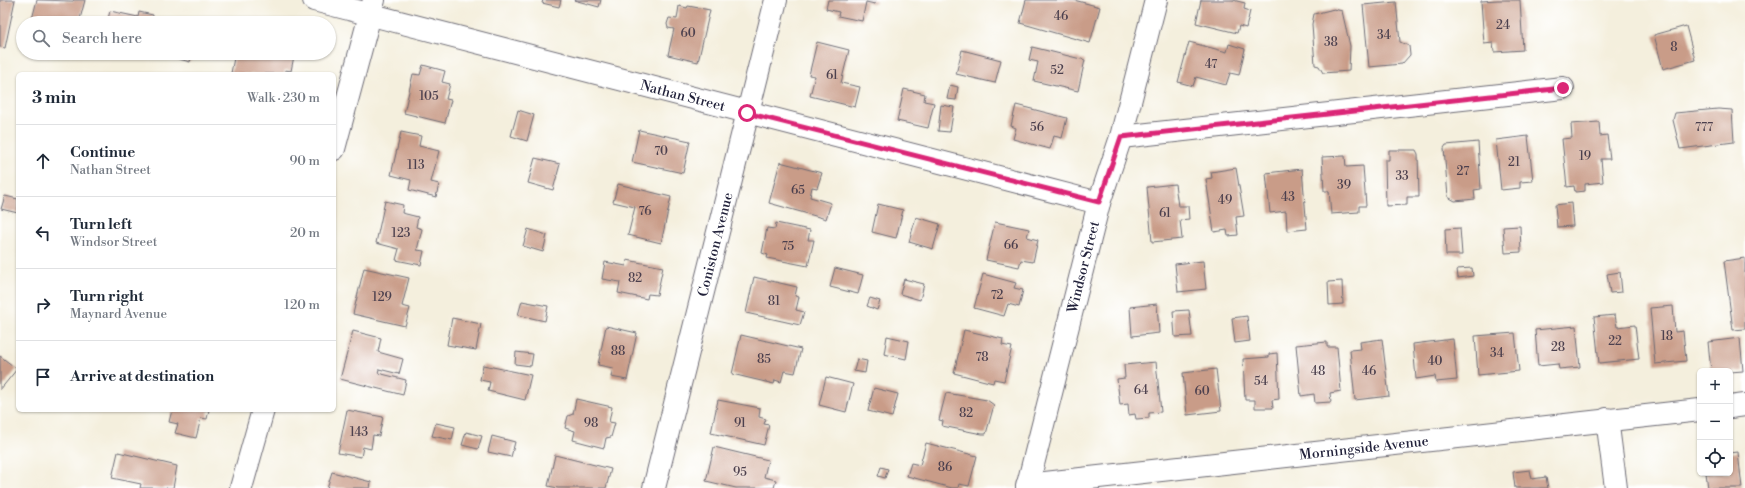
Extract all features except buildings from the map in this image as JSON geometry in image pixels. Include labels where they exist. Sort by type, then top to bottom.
[{"type":"street","name":"Nathan Street","points":[[314,0],[372,7],[747,113],[1099,202]]},
{"type":"street","name":"Coniston Avenue","points":[[654,488],[776,0]]},
{"type":"street","name":"Windsor Street","points":[[1027,486],[1099,202],[1121,137],[1156,0]]},
{"type":"street","points":[[336,142],[372,7]]},
{"type":"street","points":[[1121,137],[1563,88]]},
{"type":"street","points":[[1733,407],[1745,405]]},
{"type":"street","name":"Morningside Avenue","points":[[1027,486],[1607,419],[1697,410]]},
{"type":"street","points":[[241,488],[262,412]]},
{"type":"street","points":[[1607,419],[1616,488]]},
{"type":"route","points":[[747,113],[1099,202],[1121,137],[1563,88]]}]
